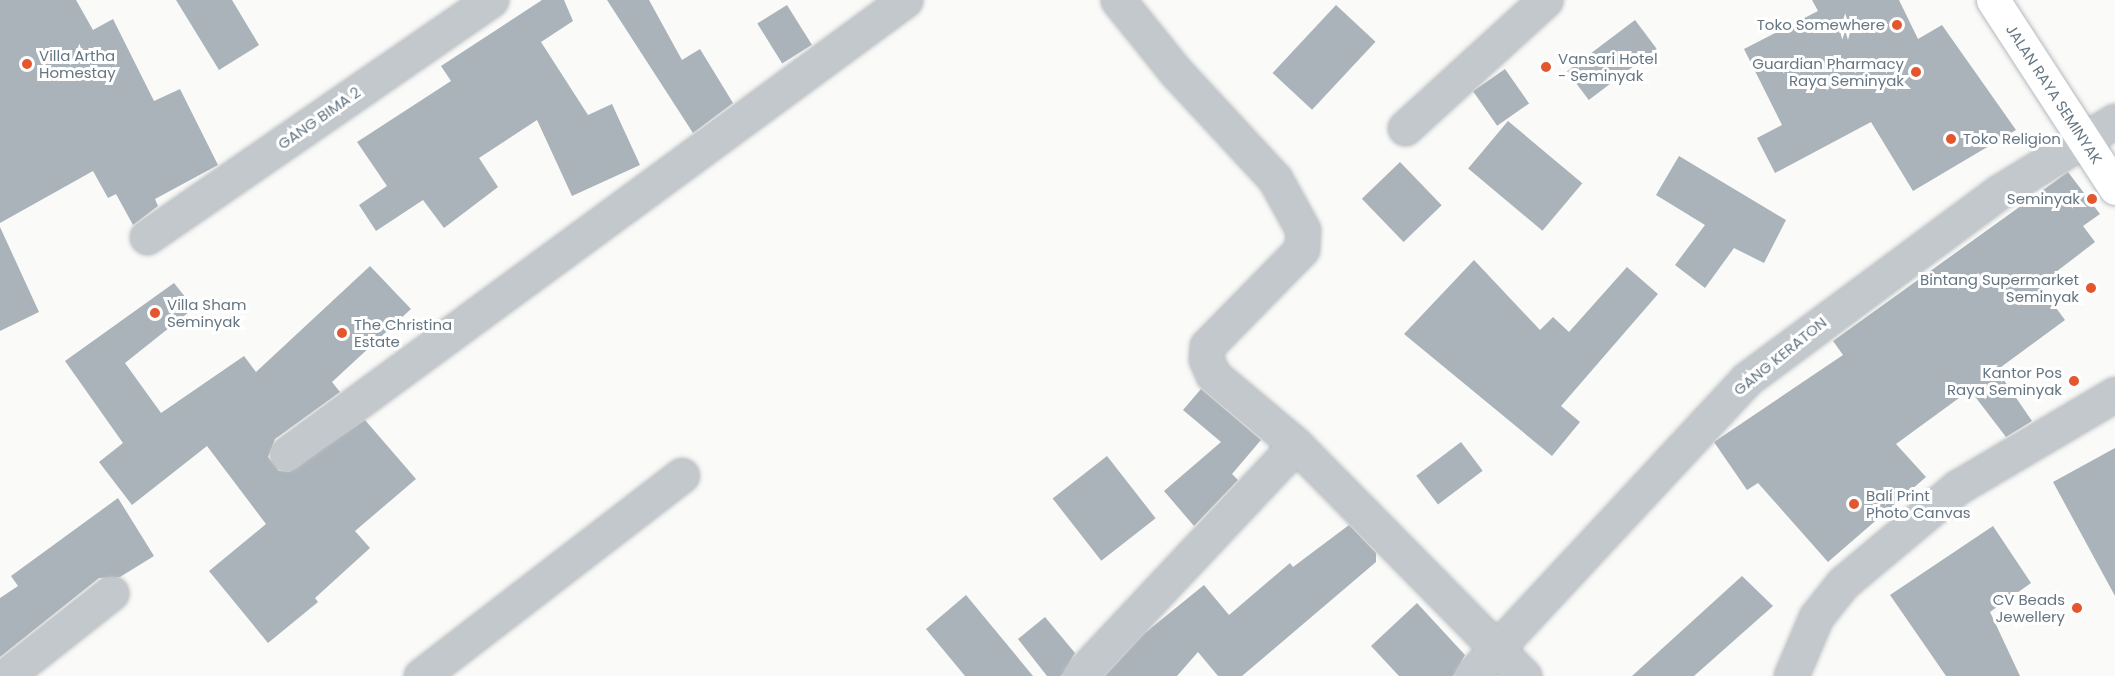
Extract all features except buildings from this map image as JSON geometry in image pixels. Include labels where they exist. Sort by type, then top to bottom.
[{"type":"main road","name":"JALAN RAYA SEMINYAK","points":[[1993,0],[2115,188]]},
{"type":"street","name":"GANG BIMA 2","points":[[147,237],[491,0]]},
{"type":"street","points":[[287,454],[905,0]]},
{"type":"street","points":[[1118,0],[1174,71],[1275,179],[1297,214],[1302,249],[1225,323],[1208,346],[1206,359],[1213,375],[1296,445],[1524,676]]},
{"type":"street","points":[[1405,128],[1545,0]]},
{"type":"street","name":"GANG KERATON","points":[[1471,676],[1499,651],[1747,379],[1998,192],[2083,138],[2115,121]]},
{"type":"street","points":[[1791,676],[1816,617],[1843,584],[1958,487],[2115,394]]},
{"type":"street","points":[[1079,676],[1296,445]]},
{"type":"street","points":[[421,676],[682,475]]},
{"type":"street","points":[[6,676],[111,593]]},
{"type":"place","name":"Toko Somewhere","points":[[1897,25]]},
{"type":"place","name":"Villa Artha Homestay","points":[[27,64]]},
{"type":"place","name":"Vansari Hotel - Seminyak","points":[[1546,67]]},
{"type":"place","name":"Guardian Pharmacy Raya Seminyak","points":[[1916,72]]},
{"type":"place","name":"Toko Religion","points":[[1951,139]]},
{"type":"place","name":"Seminyak","points":[[2092,199]]},
{"type":"place","name":"Bintang Supermarket Seminyak","points":[[2091,288]]},
{"type":"place","name":"Villa Sham Seminyak","points":[[155,313]]},
{"type":"place","name":"The Christina Estate","points":[[342,333]]},
{"type":"place","name":"Kantor Pos Raya Seminyak","points":[[2074,381]]},
{"type":"place","name":"Bali Print Photo Canvas","points":[[1854,504]]},
{"type":"place","name":"CV Beads Jewellery","points":[[2077,608]]}]
